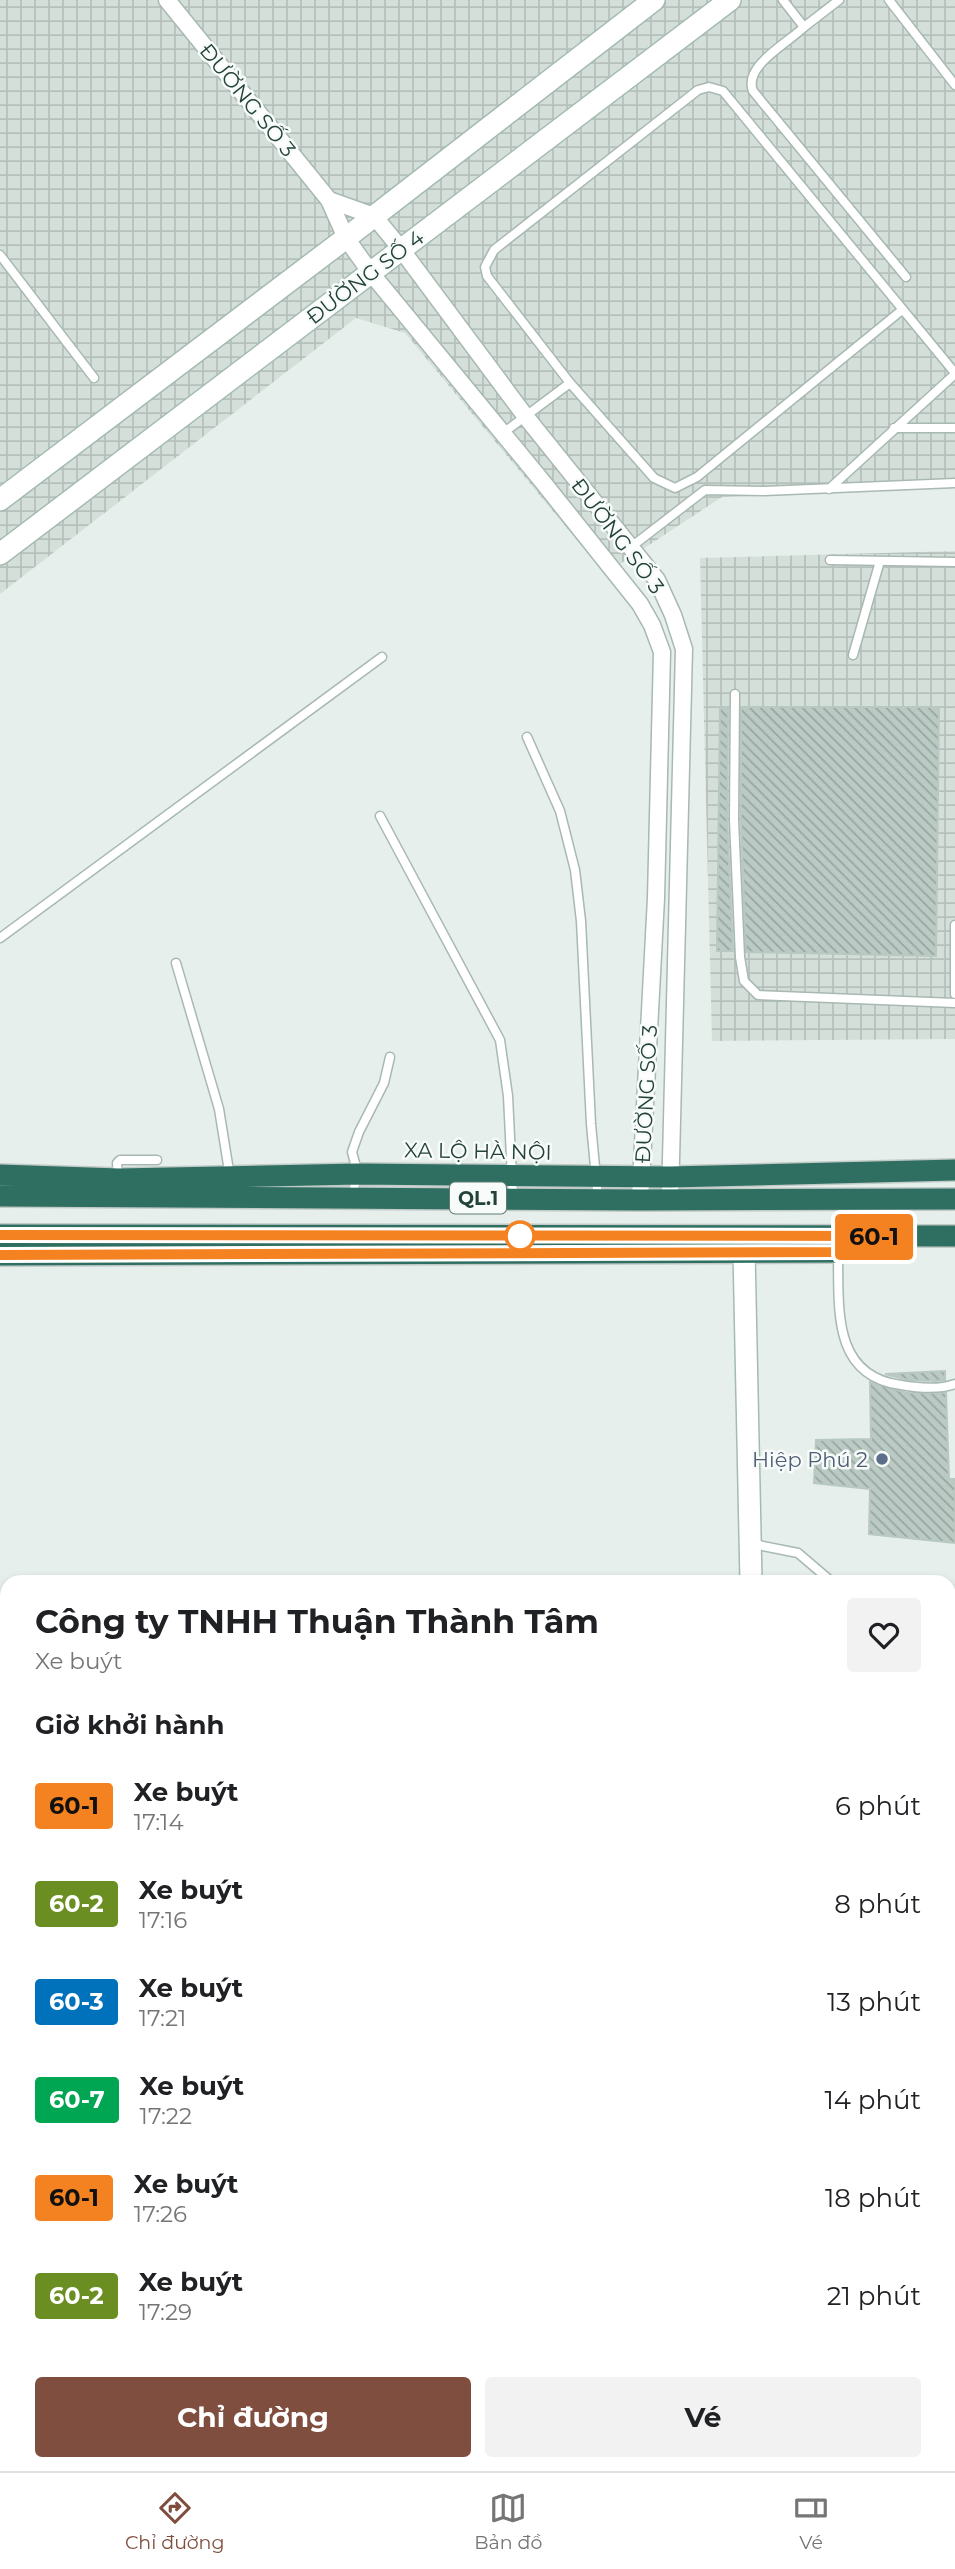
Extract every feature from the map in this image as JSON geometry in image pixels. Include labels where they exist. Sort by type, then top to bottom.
[{"type":"highway","name":"XA LỘ HÀ NỘI","points":[[4,1196],[119,1188],[232,1188],[351,1198],[512,1188],[596,1177],[955,1170]]},
{"type":"highway","name":"XA LỘ HÀ NỘI","points":[[1,1172],[119,1188]]},
{"type":"highway","name":"XA LỘ HÀ NỘI","points":[[232,1188],[358,1174],[598,1199],[955,1199]]},
{"type":"highway","name":"QL.1","points":[[0,1235],[744,1244],[838,1252],[855,1250],[876,1236]]},
{"type":"highway","name":"QL.1","points":[[0,1255],[744,1244],[876,1236],[955,1236]]},
{"type":"street","name":"ĐƯỜNG SỐ 3","points":[[167,0],[329,200],[346,238],[371,273],[640,604],[652,625],[662,652],[656,898],[640,1200]]},
{"type":"street","name":"ĐƯỜNG SỐ 4","points":[[0,554],[730,0]]},
{"type":"street","name":"ĐƯỜNG SỐ 4","points":[[0,500],[346,238],[652,1]]},
{"type":"street","points":[[329,200],[374,216]]},
{"type":"street","name":"ĐƯỜNG SỐ 3","points":[[374,216],[526,417],[657,580],[673,615],[684,649],[670,1199]]},
{"type":"street","points":[[652,625],[673,615]]},
{"type":"street","points":[[744,1244],[751,1575]]},
{"type":"lane","points":[[783,0],[804,27]]},
{"type":"lane","points":[[839,0],[770,54],[752,74],[750,82],[753,91],[906,277]]},
{"type":"lane","points":[[889,0],[955,85]]},
{"type":"lane","points":[[829,489],[955,373],[723,91],[709,87],[698,90],[494,250],[487,260],[487,276],[570,383],[654,478],[675,488],[697,477],[902,310]]},
{"type":"lane","points":[[0,255],[94,378]]},
{"type":"lane","points":[[503,433],[570,383]]},
{"type":"lane","points":[[894,428],[955,428]]},
{"type":"lane","points":[[631,547],[705,490],[764,491],[955,483]]},
{"type":"lane","points":[[830,560],[955,562]]},
{"type":"lane","points":[[853,654],[880,561]]},
{"type":"lane","points":[[0,938],[382,657]]},
{"type":"lane","points":[[735,694],[734,820],[740,957],[744,981],[758,995],[955,1003]]},
{"type":"lane","points":[[527,737],[560,811],[575,870],[581,921],[591,1124],[598,1199]]},
{"type":"lane","points":[[380,816],[500,1040],[508,1096],[512,1188]]},
{"type":"lane","points":[[955,926],[955,994]]},
{"type":"lane","points":[[176,963],[219,1109],[232,1188]]},
{"type":"lane","points":[[351,1198],[358,1174],[352,1152],[384,1083],[390,1057]]},
{"type":"lane","points":[[119,1188],[117,1163],[120,1160],[157,1160]]},
{"type":"lane","points":[[1,1172],[4,1196]]},
{"type":"lane","points":[[838,1252],[839,1319],[850,1356],[883,1383],[945,1388],[955,1384]]},
{"type":"lane","points":[[750,1543],[798,1553],[824,1575]]},
{"type":"shaded area","points":[[0,0],[955,0],[955,488],[722,497],[605,574],[405,333],[356,318],[0,594]]},
{"type":"shaded area","points":[[955,551],[955,1039],[712,1041],[700,558]]},
{"type":"building","points":[[720,707],[728,707],[727,820],[733,951],[717,951]]},
{"type":"building","points":[[741,707],[939,707],[936,956],[746,952],[741,820]]},
{"type":"building","points":[[945,1371],[945,1380],[935,1381],[908,1380],[885,1374]]},
{"type":"building","name":"Hiệp Phú 2","points":[[870,1382],[907,1393],[946,1393],[949,1479],[955,1479],[955,1543],[869,1534],[870,1489],[814,1483],[816,1440],[871,1439]]},
{"type":"bus line","name":"60-1","points":[[0,1235],[876,1236],[855,1250],[838,1252],[0,1255]]},
{"type":"place","name":"Hiệp Phú 2","points":[[882,1459]]}]
